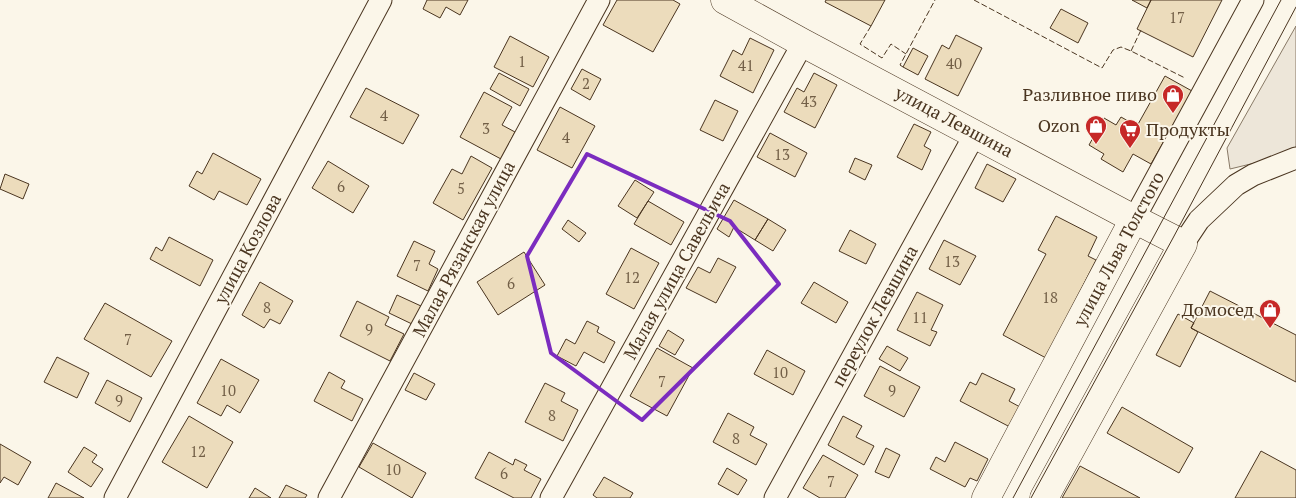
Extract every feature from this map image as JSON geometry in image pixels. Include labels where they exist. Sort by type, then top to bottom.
[{"type":"street","name":"улица Козлова","points":[[115,498],[381,0]]},
{"type":"street","name":"Малая Рязанская улица","points":[[329,498],[599,0]]},
{"type":"street","name":"улица Левшина","points":[[725,0],[1183,244]]},
{"type":"street","name":"улица Льва Толстого","points":[[986,498],[1253,0]]},
{"type":"street","name":"Малая улица Савельича","points":[[551,498],[803,43]]},
{"type":"street","name":"переулок Левшина","points":[[775,498],[975,134]]},
{"type":"street","points":[[1044,498],[1183,244],[1199,220],[1236,184],[1296,158]]},
{"type":"highlighted area","points":[[587,154],[730,221],[779,284],[642,420],[551,353],[527,256]]},
{"type":"shaded area","points":[[1296,26],[1296,147],[1267,160],[1230,169],[1227,148]]},
{"type":"building","points":[[427,0],[468,0],[460,15],[446,7],[440,18],[423,9]]},
{"type":"building","points":[[617,0],[673,0],[680,4],[653,52],[603,25]]},
{"type":"building","points":[[826,0],[885,0],[871,26],[825,2]]},
{"type":"building","points":[[1132,0],[1151,0],[1147,8]]},
{"type":"building","points":[[1151,0],[1222,0],[1193,57],[1137,29]]},
{"type":"building","points":[[1061,9],[1088,23],[1078,43],[1050,28]]},
{"type":"building","points":[[956,35],[982,48],[958,96],[925,79],[942,45],[949,49]]},
{"type":"building","points":[[510,36],[549,57],[533,87],[494,67]]},
{"type":"building","points":[[750,38],[774,50],[753,93],[720,76],[733,50],[742,55]]},
{"type":"building","points":[[913,48],[928,56],[918,75],[903,67]]},
{"type":"building","points":[[582,69],[601,79],[590,100],[571,89]]},
{"type":"building","points":[[499,73],[529,89],[520,106],[490,89]]},
{"type":"building","points":[[814,73],[837,85],[815,128],[784,112],[797,88],[804,92]]},
{"type":"building","points":[[1165,76],[1192,91],[1151,164],[1133,154],[1123,172],[1101,159],[1104,154],[1089,145],[1104,118],[1116,125],[1121,117],[1137,126]]},
{"type":"building","points":[[366,88],[419,115],[403,144],[350,117]]},
{"type":"building","points":[[484,92],[512,107],[502,125],[515,132],[501,159],[460,137]]},
{"type":"building","points":[[715,100],[738,111],[723,141],[700,130]]},
{"type":"building","points":[[560,107],[595,126],[572,168],[537,150]]},
{"type":"building","points":[[914,124],[931,132],[924,146],[931,150],[922,170],[897,157]]},
{"type":"building","points":[[770,133],[807,153],[795,177],[757,157]]},
{"type":"building","points":[[213,153],[261,179],[247,205],[219,191],[214,200],[189,186],[197,171],[202,174]]},
{"type":"building","points":[[471,156],[492,168],[463,220],[433,203],[452,169],[462,174]]},
{"type":"building","points":[[855,158],[872,165],[865,180],[849,172]]},
{"type":"building","points":[[328,161],[369,186],[353,213],[312,188]]},
{"type":"building","points":[[987,164],[1016,179],[1003,202],[975,188]]},
{"type":"building","points":[[5,174],[29,184],[23,199],[0,189]]},
{"type":"building","points":[[635,180],[654,192],[637,218],[618,206]]},
{"type":"building","points":[[734,200],[768,219],[755,240],[734,227],[729,237],[717,229]]},
{"type":"building","points":[[648,201],[684,222],[671,245],[634,224]]},
{"type":"building","points":[[1056,216],[1097,237],[1088,256],[1096,260],[1046,358],[1003,335],[1046,254],[1038,250]]},
{"type":"building","points":[[768,219],[786,230],[773,251],[755,240]]},
{"type":"building","points":[[568,220],[586,233],[579,242],[562,229]]},
{"type":"building","points":[[850,230],[876,244],[866,264],[839,251]]},
{"type":"building","points":[[169,237],[213,260],[200,286],[150,259],[156,247],[162,251]]},
{"type":"building","points":[[944,240],[976,256],[960,285],[929,269]]},
{"type":"building","points":[[414,241],[435,251],[429,264],[438,269],[428,291],[397,276]]},
{"type":"building","points":[[631,248],[659,263],[634,309],[606,294]]},
{"type":"building","points":[[524,252],[545,285],[498,315],[477,282]]},
{"type":"building","points":[[718,258],[736,267],[716,303],[686,288],[698,267],[710,273]]},
{"type":"building","points":[[260,282],[293,301],[280,324],[270,319],[264,328],[242,315]]},
{"type":"building","points":[[814,282],[848,302],[836,323],[801,303]]},
{"type":"building","points":[[1210,291],[1296,335],[1296,382],[1191,328]]},
{"type":"building","points":[[917,292],[943,305],[931,330],[937,332],[930,346],[897,330]]},
{"type":"building","points":[[397,295],[421,306],[412,324],[389,313]]},
{"type":"building","points":[[357,301],[389,317],[385,325],[404,334],[390,361],[340,336]]},
{"type":"building","points":[[105,303],[172,341],[151,377],[84,339]]},
{"type":"building","points":[[1178,314],[1194,323],[1191,328],[1198,332],[1180,367],[1156,355]]},
{"type":"building","points":[[587,321],[599,327],[597,332],[615,342],[604,363],[584,352],[576,366],[557,356],[566,339],[575,344]]},
{"type":"building","points":[[668,330],[684,340],[675,355],[659,346]]},
{"type":"building","points":[[887,346],[908,358],[900,371],[879,359]]},
{"type":"building","points":[[657,348],[693,368],[667,416],[630,396]]},
{"type":"building","points":[[767,350],[805,371],[793,395],[754,374]]},
{"type":"building","points":[[57,357],[89,373],[77,398],[44,382]]},
{"type":"building","points":[[221,359],[259,380],[240,413],[227,405],[221,416],[197,403]]},
{"type":"building","points":[[880,366],[920,387],[904,417],[864,396]]},
{"type":"building","points":[[329,372],[345,381],[341,388],[363,399],[352,421],[314,401]]},
{"type":"building","points":[[414,373],[435,384],[426,400],[405,390]]},
{"type":"building","points":[[982,373],[1015,389],[1009,401],[1020,407],[1010,427],[960,401],[970,382],[976,385]]},
{"type":"building","points":[[107,380],[142,398],[130,422],[95,403]]},
{"type":"building","points":[[545,383],[565,393],[561,401],[578,410],[563,441],[525,422]]},
{"type":"building","points":[[1122,407],[1193,448],[1179,473],[1107,433]]},
{"type":"building","points":[[728,413],[754,427],[750,435],[767,444],[756,465],[713,442]]},
{"type":"building","points":[[189,416],[233,442],[207,488],[162,462]]},
{"type":"building","points":[[843,416],[862,426],[856,437],[874,446],[864,465],[828,445]]},
{"type":"building","points":[[955,442],[988,459],[977,481],[970,478],[965,487],[930,469],[936,457],[945,462]]},
{"type":"building","points":[[373,443],[426,473],[412,498],[359,467]]},
{"type":"building","points":[[0,444],[31,462],[18,485],[4,477],[0,483]]},
{"type":"building","points":[[84,447],[97,455],[92,462],[103,469],[91,487],[68,472]]},
{"type":"building","points":[[886,448],[900,455],[889,478],[875,472]]},
{"type":"building","points":[[1261,451],[1296,470],[1296,498],[1235,498]]},
{"type":"building","points":[[489,452],[513,465],[515,459],[527,465],[524,470],[541,479],[531,498],[514,498],[475,478]]},
{"type":"building","points":[[823,455],[858,475],[845,498],[820,498],[803,488]]},
{"type":"building","points":[[1080,466],[1140,498],[1062,498]]},
{"type":"building","points":[[727,468],[747,480],[738,495],[718,484]]},
{"type":"building","points":[[604,477],[633,493],[630,498],[597,498],[593,495]]},
{"type":"building","points":[[56,483],[84,498],[48,498]]},
{"type":"building","points":[[286,485],[307,495],[305,498],[279,498]]},
{"type":"building","points":[[255,488],[271,498],[249,498]]},
{"type":"tram line","points":[[1013,498],[1281,0]]},
{"type":"tram line","points":[[1031,498],[1296,7]]},
{"type":"fence","points":[[903,67],[900,65],[935,0]]},
{"type":"fence","points":[[974,0],[1102,68],[1113,50],[1121,47],[1185,78]]},
{"type":"fence","points":[[871,26],[860,44],[882,58],[891,44],[906,54]]},
{"type":"fence","points":[[1131,51],[1141,30]]},
{"type":"place","name":"Разливное пиво","points":[[1173,114]]},
{"type":"place","name":"Ozon","points":[[1096,145]]},
{"type":"place","name":"Продукты","points":[[1130,149]]},
{"type":"place","name":"Домосед","points":[[1270,329]]}]
